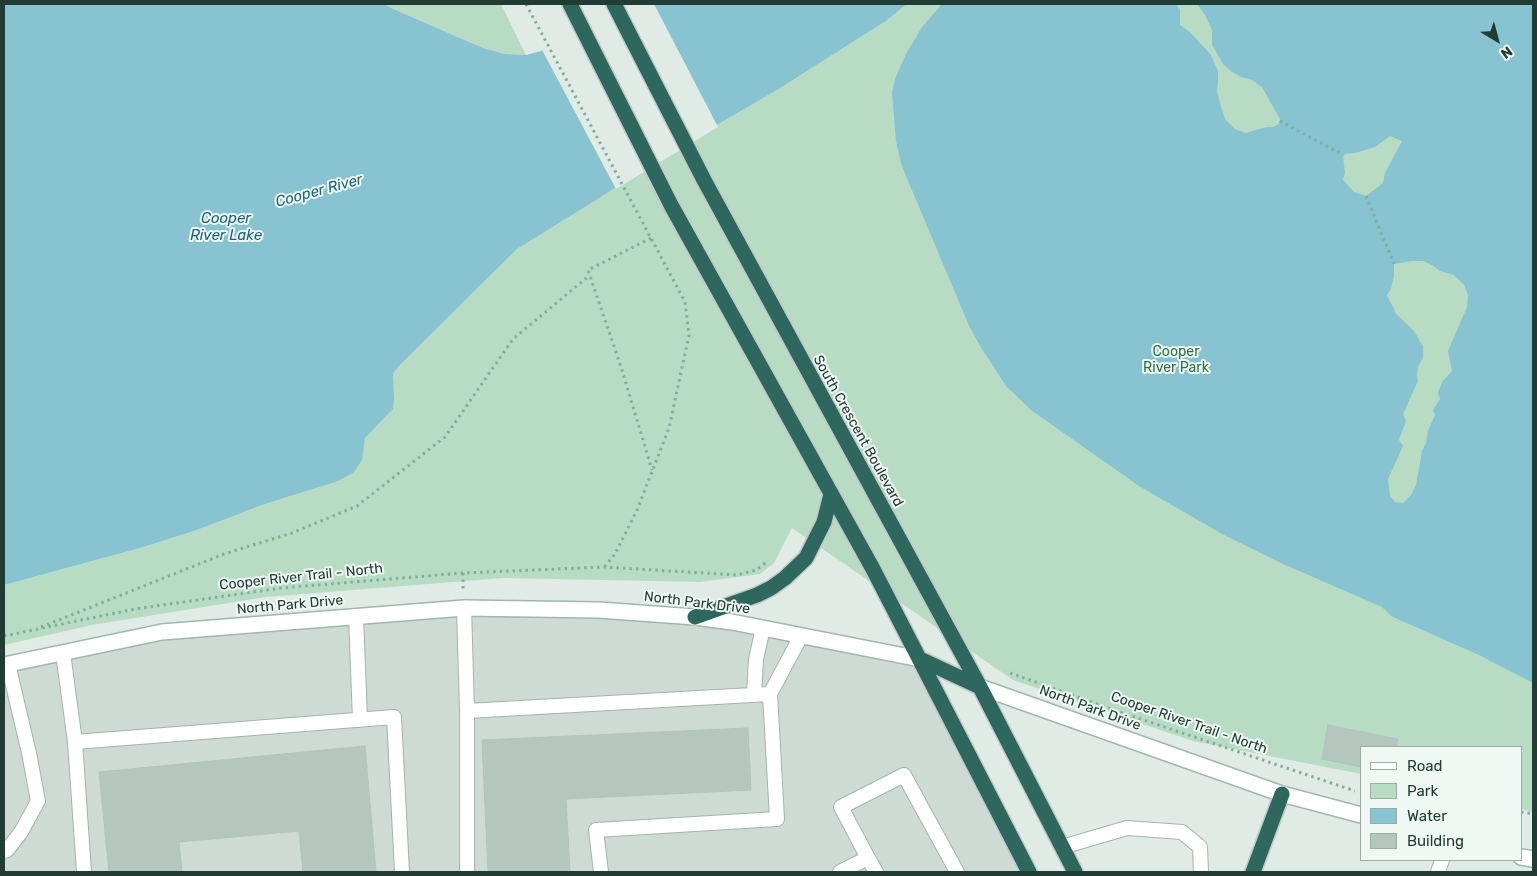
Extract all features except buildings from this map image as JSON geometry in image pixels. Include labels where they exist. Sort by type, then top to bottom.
[{"type":"highway","points":[[570,4],[671,205],[920,659],[1029,872]]},
{"type":"highway","name":"South Crescent Boulevard","points":[[614,4],[704,180],[980,687],[1075,872]]},
{"type":"highway","points":[[695,617],[756,595],[771,588],[785,578],[806,558],[824,522],[831,494]]},
{"type":"highway","name":"North Park Drive","points":[[920,659],[980,687]]},
{"type":"highway","points":[[1253,872],[1282,794]]},
{"type":"street","name":"North Park Drive","points":[[6,664],[162,632],[464,608],[599,610],[695,617],[763,628],[920,659]]},
{"type":"street","name":"North Park Drive","points":[[980,687],[1282,794],[1360,815]]},
{"type":"lane","points":[[464,608],[467,711],[467,872]]},
{"type":"lane","points":[[356,616],[360,720]]},
{"type":"lane","points":[[754,694],[756,658],[763,628]]},
{"type":"lane","points":[[601,872],[596,830],[777,819],[770,694],[801,636]]},
{"type":"lane","points":[[63,653],[75,742],[84,872]]},
{"type":"lane","points":[[4,851],[21,832],[38,801],[29,754],[6,664]]},
{"type":"lane","points":[[467,711],[770,694]]},
{"type":"lane","points":[[75,742],[394,717],[402,872]]},
{"type":"lane","points":[[876,872],[841,807],[904,775],[957,872]]},
{"type":"lane","points":[[1062,847],[1127,828],[1182,832],[1200,846],[1201,872]]},
{"type":"lane","points":[[840,872],[868,858]]},
{"type":"path","points":[[526,4],[686,302],[689,335],[669,428],[637,510],[615,554],[604,567]]},
{"type":"path","points":[[1280,121],[1343,155]]},
{"type":"path","points":[[1366,196],[1394,264]]},
{"type":"path","points":[[651,238],[588,270],[622,367],[652,470]]},
{"type":"path","points":[[33,630],[224,554],[292,532],[357,506],[445,437],[513,339],[590,275]]},
{"type":"path","name":"Cooper River Trail - North","points":[[4,636],[136,609],[281,588],[463,573],[604,567],[737,575],[756,570],[768,561]]},
{"type":"path","name":"Cooper River Trail - North","points":[[1010,673],[1360,793]]},
{"type":"shaded area","points":[[464,608],[695,617],[920,659],[1029,872],[4,872],[4,665],[162,632]]},
{"type":"green space","points":[[384,4],[501,4],[526,55],[505,54],[483,48]]},
{"type":"green space","name":"Cooper River Park","points":[[907,4],[1533,4],[1533,812],[1522,809],[1522,746],[1360,746],[1360,774],[1193,741],[1013,680],[792,528],[774,563],[760,574],[700,582],[503,578],[266,597],[92,625],[4,645],[4,585],[140,548],[197,530],[262,505],[338,481],[363,447],[365,438],[391,411],[393,374],[398,367],[517,249],[670,152],[777,90],[886,21]]},
{"type":"water","name":"Cooper River Lake","points":[[4,4],[384,4],[483,48],[505,54],[526,55],[541,51],[578,29],[608,4],[907,4],[886,21],[777,90],[670,152],[517,249],[398,367],[393,374],[393,409],[365,438],[362,460],[353,473],[338,481],[262,505],[197,530],[140,548],[4,585]]},
{"type":"water","points":[[942,4],[1176,4],[1180,10],[1180,25],[1190,32],[1211,55],[1218,71],[1217,91],[1225,119],[1235,129],[1246,133],[1266,127],[1273,127],[1279,124],[1280,119],[1262,87],[1252,80],[1232,72],[1223,64],[1212,45],[1212,30],[1197,4],[1533,4],[1533,683],[1479,655],[1391,616],[1382,607],[1283,564],[1222,534],[1139,486],[1031,410],[1006,386],[970,328],[901,163],[896,141],[892,93],[895,79],[906,54],[922,27]],"holes":[[[1390,136],[1402,141],[1385,173],[1383,183],[1366,196],[1354,192],[1343,180],[1345,173],[1343,157],[1345,154],[1375,147]],[[1423,261],[1440,271],[1454,275],[1464,285],[1468,295],[1467,307],[1448,351],[1452,371],[1442,382],[1438,393],[1440,399],[1433,410],[1435,415],[1422,451],[1416,485],[1411,495],[1403,503],[1395,502],[1390,496],[1388,479],[1403,446],[1399,440],[1406,421],[1403,414],[1418,381],[1418,367],[1423,358],[1423,346],[1414,331],[1395,313],[1387,295],[1391,289],[1394,276],[1394,264]]]},
{"type":"pier","points":[[604,4],[654,4],[718,127],[616,189],[541,48],[577,27]]},
{"type":"water label","name":"Cooper River","points":[[319,191]]}]
